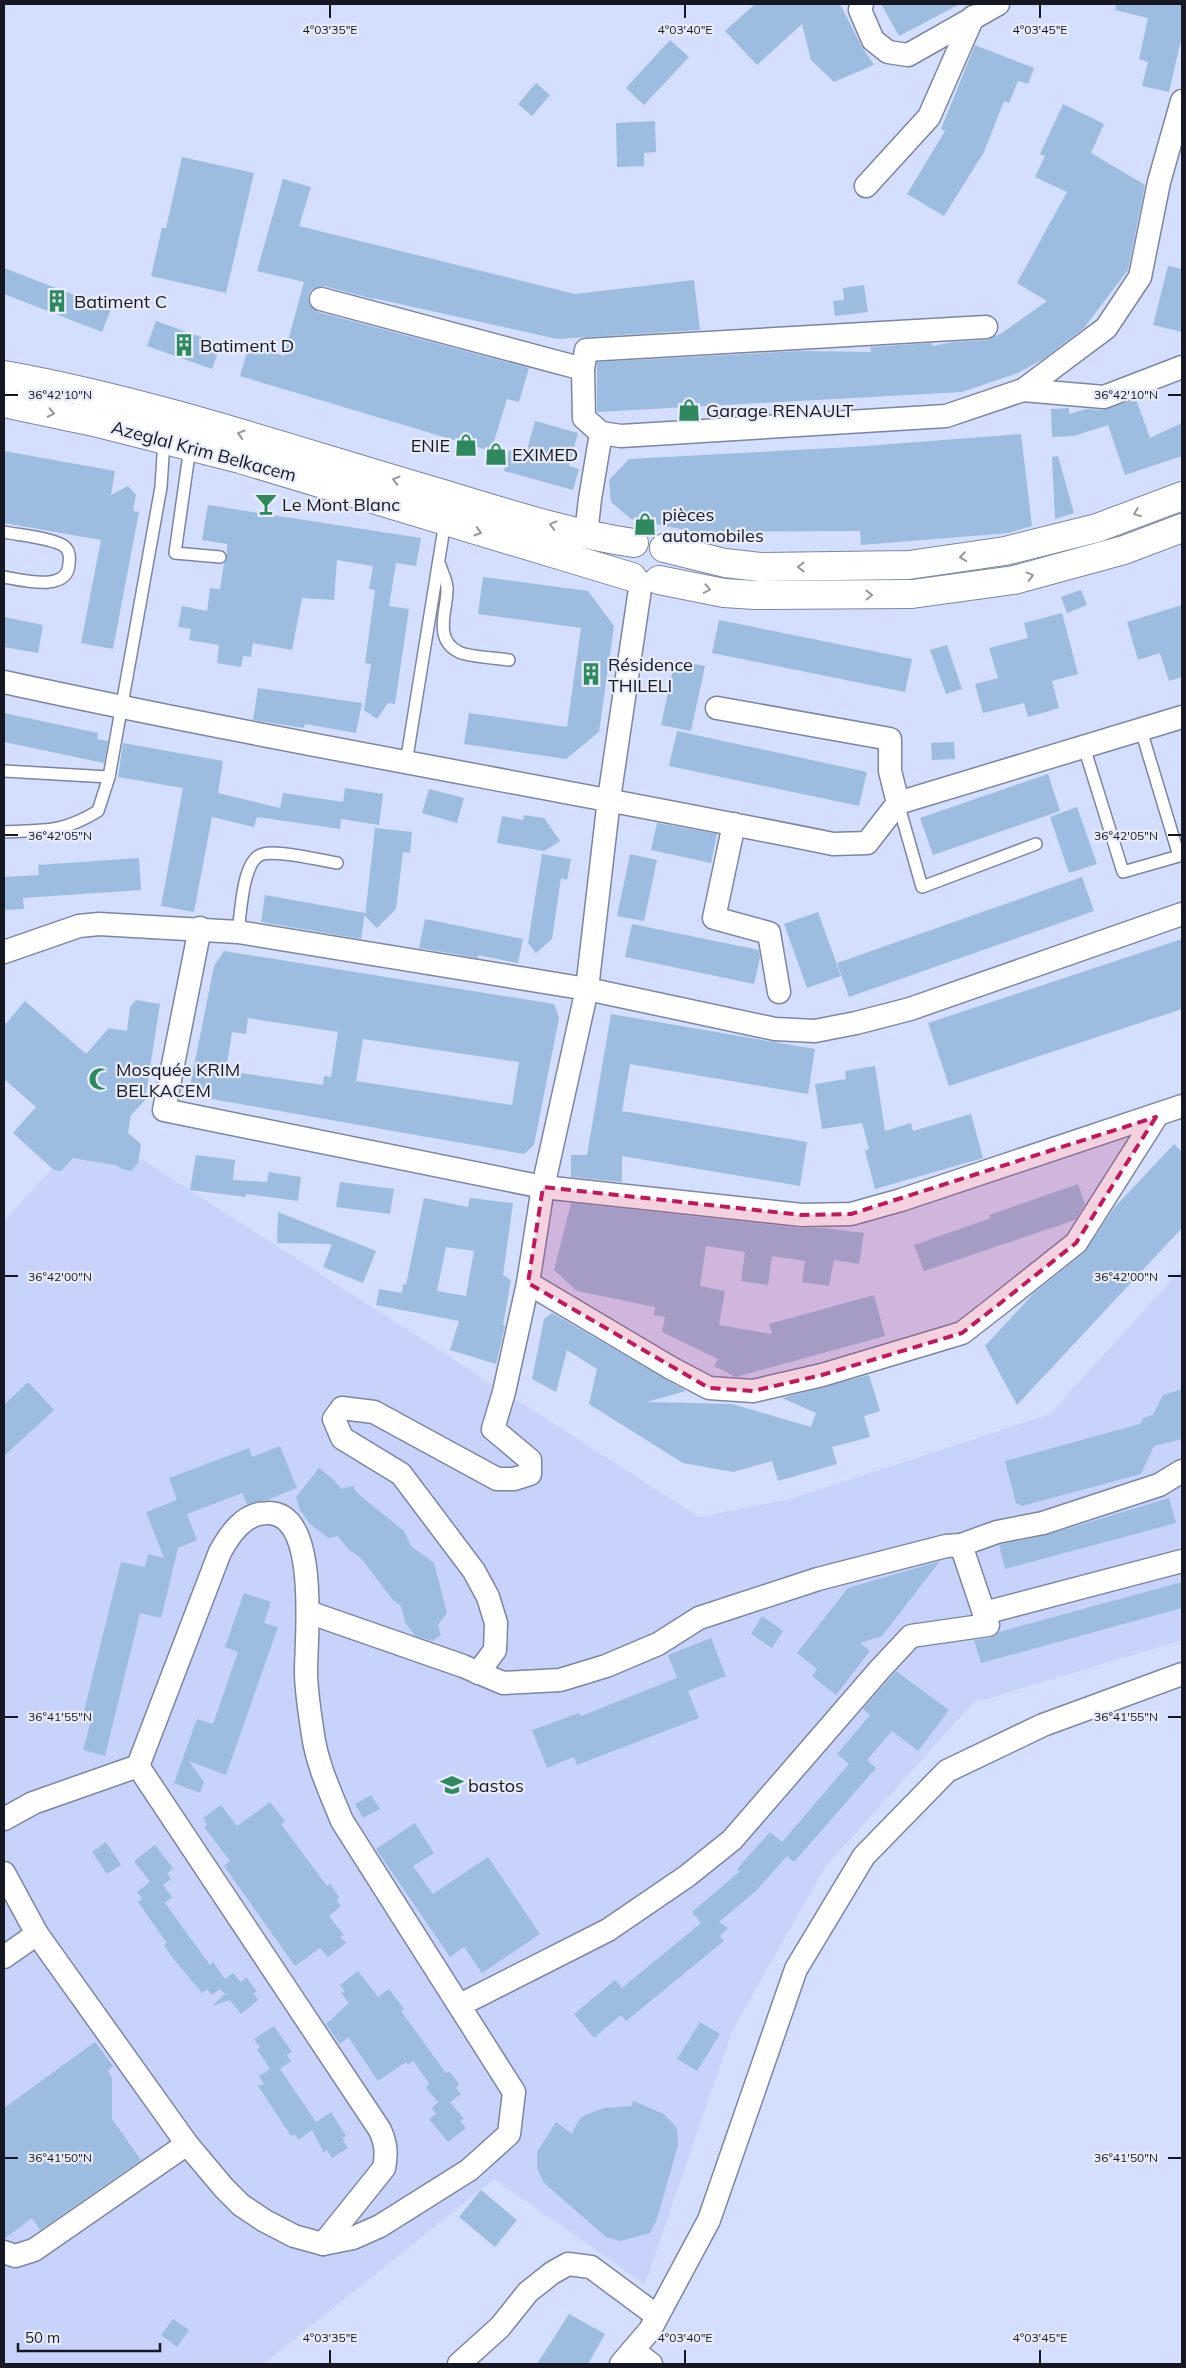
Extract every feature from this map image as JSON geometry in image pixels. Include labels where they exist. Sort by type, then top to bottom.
[{"type":"main road","points":[[4,375],[209,425],[586,534],[634,543],[650,540],[664,548],[725,563],[760,567],[910,565],[1005,551],[1097,528],[1182,496]]},
{"type":"main road","name":"Azeglal Krim Belkacem","points":[[4,403],[94,422],[240,459],[445,522],[644,580],[724,592],[755,595],[912,594],[1014,580],[1124,550],[1182,528]]},
{"type":"main road","points":[[634,543],[629,549],[625,563],[644,580],[668,568],[668,554],[664,548]]},
{"type":"street","points":[[862,4],[860,10],[874,40],[888,52],[908,56],[998,4]]},
{"type":"street","points":[[866,186],[929,117],[973,17]]},
{"type":"street","points":[[986,326],[586,350],[583,369],[584,418],[601,432],[621,436],[946,416],[1024,390],[1106,328],[1140,277],[1159,182],[1182,101]]},
{"type":"street","points":[[321,299],[583,369]]},
{"type":"street","points":[[1024,390],[1104,397],[1182,367]]},
{"type":"street","points":[[586,534],[601,432]]},
{"type":"street","points":[[478,1673],[495,1650],[496,1622],[488,1597],[474,1571],[401,1474],[342,1438],[334,1419],[342,1408],[374,1412],[497,1479],[514,1479],[530,1474],[530,1460],[493,1429],[504,1392],[528,1283],[543,1187],[587,989],[609,798],[644,580]]},
{"type":"street","points":[[4,682],[122,708],[406,763],[609,798],[833,844],[867,843],[898,803],[1182,717]]},
{"type":"street","points":[[717,708],[890,739],[890,771],[898,803]]},
{"type":"street","points":[[734,824],[714,918],[769,933],[779,992]]},
{"type":"street","points":[[4,952],[78,926],[92,924],[200,928],[238,932],[587,989],[775,1029],[815,1031],[910,1009],[1182,914]]},
{"type":"street","points":[[200,928],[164,1110],[543,1187],[802,1215],[851,1214],[1156,1117],[1182,1106]]},
{"type":"street","points":[[528,1283],[671,1368],[709,1388],[753,1391],[822,1375],[962,1333],[991,1311],[1076,1243],[1156,1117]]},
{"type":"street","points":[[308,1612],[503,1683],[560,1680],[606,1666],[658,1644],[699,1618],[818,1579],[946,1546],[961,1545],[997,1532],[1043,1523],[1159,1485],[1182,1471]]},
{"type":"street","points":[[4,1819],[33,1803],[138,1766],[220,1552],[230,1534],[243,1521],[261,1513],[274,1512],[287,1521],[301,1540],[308,1612],[306,1673],[312,1728],[328,1785],[342,1821],[514,2092],[509,2134],[469,2170],[380,2226],[353,2238],[323,2244],[294,2236],[265,2221],[241,2205],[187,2144],[37,1934],[4,1873]]},
{"type":"street","points":[[460,2005],[608,1930],[687,1876],[732,1840],[911,1636],[988,1625],[961,1545]]},
{"type":"street","points":[[984,1613],[1182,1561]]},
{"type":"street","points":[[651,2364],[627,2357],[650,2330],[709,2220],[796,1969],[864,1856],[947,1771],[1043,1725],[1182,1674]]},
{"type":"street","points":[[138,1766],[380,2130],[385,2142],[387,2155],[384,2168],[323,2244]]},
{"type":"street","points":[[4,1957],[37,1934]]},
{"type":"street","points":[[4,2252],[15,2256],[34,2250],[187,2144]]},
{"type":"street","points":[[459,2364],[500,2328],[528,2292],[552,2273],[568,2264],[591,2268],[657,2316]]},
{"type":"lane","points":[[4,832],[54,830],[78,823],[98,811],[109,777],[122,708],[161,488],[164,440]]},
{"type":"lane","points":[[190,446],[175,553],[220,557]]},
{"type":"lane","points":[[406,763],[445,522]]},
{"type":"lane","points":[[4,532],[55,542],[64,546],[70,554],[69,568],[61,578],[48,584],[4,577]]},
{"type":"lane","points":[[439,561],[447,587],[442,621],[445,635],[450,645],[459,652],[509,660]]},
{"type":"lane","points":[[1084,747],[1123,872],[1179,856],[1141,730]]},
{"type":"lane","points":[[4,771],[109,777]]},
{"type":"lane","points":[[898,803],[922,887],[1036,844]]},
{"type":"lane","points":[[238,932],[246,874],[253,861],[263,854],[277,854],[337,863]]},
{"type":"highlighted area","points":[[1156,1117],[1076,1243],[962,1333],[822,1375],[753,1391],[709,1388],[528,1283],[543,1187],[802,1215],[851,1214]]},
{"type":"shaded area","name":"bastos","points":[[130,1152],[699,1517],[791,1499],[1050,1414],[1182,1269],[1182,1640],[973,1703],[825,1867],[732,2031],[645,2284],[494,2179],[263,2364],[4,2364],[4,1221],[65,1155]]},
{"type":"building","points":[[755,4],[840,4],[861,45],[874,65],[834,82],[811,60],[802,24],[757,65],[725,31]]},
{"type":"building","points":[[881,4],[960,4],[899,36]]},
{"type":"building","points":[[1116,4],[1182,4],[1182,36],[1169,92],[1142,86],[1148,62],[1139,59],[1148,18],[1115,10]]},
{"type":"building","points":[[670,40],[689,57],[644,105],[626,88]]},
{"type":"building","points":[[975,45],[1034,68],[1028,84],[1018,81],[1009,103],[1004,101],[984,152],[944,216],[907,194],[945,131],[941,129]]},
{"type":"building","points":[[536,83],[550,95],[532,116],[518,104]]},
{"type":"building","points":[[1063,104],[1104,124],[1091,153],[1145,185],[1128,270],[1084,328],[1043,359],[1018,373],[962,392],[597,412],[597,362],[800,351],[871,352],[870,347],[932,343],[932,346],[953,342],[987,340],[1002,333],[1047,301],[1017,283],[1067,192],[1035,177],[1045,156],[1040,154]]},
{"type":"building","points":[[655,121],[656,152],[644,153],[644,166],[617,167],[616,123]]},
{"type":"building","points":[[182,157],[254,173],[226,293],[151,276],[162,228],[166,228]]},
{"type":"building","points":[[283,179],[311,187],[299,226],[575,294],[694,280],[700,330],[557,339],[373,299],[324,286],[311,290],[308,296],[309,303],[318,312],[529,368],[519,402],[507,399],[491,451],[240,376],[249,345],[284,356],[304,282],[257,271]]},
{"type":"building","points":[[1168,266],[1182,269],[1182,332],[1153,325]]},
{"type":"building","name":"Batiment C","points":[[4,268],[111,309],[102,332],[4,294]]},
{"type":"building","points":[[864,285],[868,312],[835,316],[833,301],[844,300],[843,288]]},
{"type":"building","name":"Batiment D","points":[[156,321],[221,344],[212,369],[147,346]]},
{"type":"building","points":[[1136,399],[1150,438],[1182,423],[1182,456],[1125,475],[1108,425],[1074,436],[1052,437],[1051,409],[1069,408],[1069,414],[1086,409],[1103,410]]},
{"type":"building","points":[[535,421],[578,433],[569,466],[579,469],[573,490],[504,471],[509,450],[526,454]]},
{"type":"building","points":[[1021,434],[1032,526],[1009,533],[861,545],[860,531],[695,532],[631,519],[611,502],[609,480],[629,459],[852,447]]},
{"type":"building","points":[[4,451],[115,471],[111,495],[128,486],[136,495],[133,511],[139,512],[113,649],[81,643],[101,540],[4,523]]},
{"type":"building","points":[[1058,456],[1074,513],[1055,519],[1052,457]]},
{"type":"building","points":[[208,505],[421,538],[416,566],[396,563],[389,606],[409,609],[395,704],[388,703],[377,719],[364,710],[371,664],[365,663],[375,590],[369,589],[373,566],[337,560],[334,600],[302,598],[292,650],[253,643],[251,657],[243,656],[241,667],[217,663],[219,645],[189,640],[191,629],[178,627],[182,606],[207,611],[210,588],[220,589],[224,563],[227,558],[227,544],[202,540]]},
{"type":"building","name":"Résidence THILELI","points":[[483,577],[588,591],[614,626],[599,732],[566,759],[464,744],[469,713],[567,727],[581,628],[478,614]]},
{"type":"building","points":[[1081,590],[1087,605],[1067,613],[1061,597]]},
{"type":"building","points":[[1182,605],[1182,677],[1169,681],[1160,653],[1138,660],[1127,622]]},
{"type":"building","points":[[1062,613],[1078,674],[1052,681],[1059,708],[1028,717],[1024,703],[983,713],[975,684],[998,678],[989,648],[1028,638],[1024,623]]},
{"type":"building","points":[[4,617],[43,625],[38,653],[4,647]]},
{"type":"building","points":[[719,620],[912,659],[905,692],[712,653]]},
{"type":"building","points":[[947,645],[962,689],[946,694],[930,650]]},
{"type":"building","points":[[675,660],[705,666],[691,731],[661,725]]},
{"type":"building","points":[[258,688],[362,703],[356,733],[305,724],[304,728],[253,720]]},
{"type":"building","points":[[4,713],[98,733],[97,739],[108,741],[104,763],[4,742]]},
{"type":"building","points":[[677,731],[867,772],[859,806],[669,766]]},
{"type":"building","points":[[954,742],[955,759],[932,760],[931,743]]},
{"type":"building","points":[[123,743],[223,761],[218,793],[280,808],[283,793],[343,802],[345,788],[383,794],[379,825],[341,819],[340,829],[257,817],[254,827],[212,817],[194,912],[161,906],[183,788],[118,777]]},
{"type":"building","points":[[1048,774],[1060,811],[933,855],[920,818]]},
{"type":"building","points":[[429,789],[464,798],[457,823],[422,813]]},
{"type":"building","points":[[1077,807],[1097,864],[1069,873],[1050,817]]},
{"type":"building","points":[[524,815],[544,818],[560,841],[544,851],[497,843],[502,816],[523,820]]},
{"type":"building","points":[[657,823],[717,834],[711,863],[651,850]]},
{"type":"building","points":[[375,828],[412,832],[410,853],[403,852],[396,909],[377,928],[365,916]]},
{"type":"building","points":[[542,854],[571,859],[567,880],[561,878],[552,939],[536,953],[528,943]]},
{"type":"building","points":[[630,854],[657,860],[644,921],[617,916]]},
{"type":"building","points":[[139,858],[141,890],[23,898],[24,909],[4,910],[4,877],[39,875],[38,865]]},
{"type":"building","points":[[1082,877],[1094,911],[849,997],[837,963]]},
{"type":"building","points":[[265,895],[365,913],[361,939],[261,922]]},
{"type":"building","points":[[818,912],[841,976],[807,988],[784,924]]},
{"type":"building","points":[[425,919],[523,939],[518,963],[478,955],[478,958],[419,948]]},
{"type":"building","points":[[632,924],[759,950],[760,958],[754,984],[625,957]]},
{"type":"building","points":[[1182,939],[1182,1009],[949,1086],[928,1023]]},
{"type":"building","points":[[224,951],[554,1004],[559,1018],[534,1145],[524,1154],[200,1097],[190,1086],[214,966]],"holes":[[[248,1018],[338,1032],[331,1077],[324,1076],[323,1085],[226,1071],[232,1032],[246,1034]],[[363,1039],[519,1062],[512,1105],[356,1081]]]},
{"type":"building","points":[[136,1000],[160,1004],[145,1100],[131,1115],[128,1133],[141,1144],[138,1163],[131,1171],[116,1165],[73,1158],[61,1171],[54,1170],[13,1133],[36,1107],[4,1079],[4,1026],[25,1001],[86,1054],[109,1028],[127,1031],[130,1007]]},
{"type":"building","points":[[611,1014],[815,1049],[808,1094],[630,1064],[622,1111],[807,1142],[800,1186],[622,1156],[622,1182],[571,1177],[571,1155],[587,1155]]},
{"type":"building","points":[[875,1066],[885,1131],[911,1123],[913,1131],[971,1114],[983,1158],[875,1189],[865,1151],[869,1149],[862,1123],[822,1129],[815,1084],[846,1079],[845,1071]]},
{"type":"building","points":[[1174,1144],[1182,1152],[1182,1228],[1017,1405],[985,1346],[1034,1293],[1084,1253],[1114,1208]]},
{"type":"building","points":[[196,1155],[235,1160],[233,1180],[267,1182],[269,1172],[301,1177],[298,1201],[246,1194],[246,1197],[190,1190]]},
{"type":"building","points":[[340,1182],[394,1189],[390,1214],[336,1207]]},
{"type":"building","points":[[1078,1184],[1085,1204],[1075,1220],[924,1271],[914,1245],[991,1218],[989,1215]]},
{"type":"building","points":[[424,1198],[468,1207],[470,1198],[513,1203],[503,1275],[511,1280],[503,1325],[505,1326],[496,1364],[450,1350],[459,1321],[376,1305],[379,1289],[402,1293],[403,1284],[406,1285]],"holes":[[[446,1247],[474,1251],[466,1296],[437,1291]]]},
{"type":"building","points":[[571,1203],[864,1233],[859,1264],[834,1260],[829,1286],[802,1282],[805,1261],[772,1256],[768,1285],[741,1281],[745,1252],[706,1246],[700,1286],[725,1291],[719,1325],[772,1334],[769,1324],[874,1295],[885,1336],[736,1377],[714,1366],[718,1359],[662,1332],[665,1317],[654,1315],[655,1307],[577,1291],[554,1270]]},
{"type":"building","points":[[278,1212],[376,1251],[363,1283],[323,1267],[332,1244],[277,1243]]},
{"type":"building","points":[[552,1313],[686,1391],[647,1402],[732,1404],[811,1427],[816,1413],[782,1398],[869,1375],[880,1411],[864,1416],[870,1437],[832,1447],[837,1464],[778,1481],[772,1461],[733,1472],[683,1463],[589,1404],[597,1369],[567,1350],[556,1392],[532,1379],[544,1319]]},
{"type":"building","points":[[28,1382],[54,1410],[4,1456],[4,1405]]},
{"type":"building","points":[[1182,1389],[1182,1439],[1154,1446],[1141,1474],[1022,1506],[1016,1503],[1005,1461],[1140,1424],[1143,1418],[1153,1415],[1163,1395]]},
{"type":"building","points":[[280,1446],[297,1488],[267,1500],[247,1504],[242,1493],[187,1514],[197,1540],[178,1548],[161,1618],[140,1613],[105,1756],[83,1750],[92,1717],[83,1715],[121,1562],[145,1567],[148,1554],[164,1558],[146,1512],[177,1500],[169,1478],[249,1448],[252,1457]]},
{"type":"building","points":[[319,1468],[334,1480],[341,1489],[353,1486],[357,1493],[404,1531],[411,1546],[434,1563],[447,1613],[438,1625],[441,1635],[432,1641],[415,1636],[405,1622],[401,1606],[392,1599],[361,1558],[348,1549],[338,1536],[328,1538],[310,1524],[300,1510],[296,1497]]},
{"type":"building","points":[[1169,1498],[1176,1523],[1005,1569],[999,1545],[1047,1535]]},
{"type":"building","points":[[940,1561],[882,1636],[860,1643],[870,1651],[836,1695],[812,1676],[817,1669],[797,1653],[848,1588]]},
{"type":"building","points":[[1182,1582],[1182,1608],[981,1663],[974,1640],[990,1638],[999,1632]]},
{"type":"building","points":[[244,1593],[271,1602],[264,1623],[278,1627],[226,1775],[189,1761],[204,1782],[200,1793],[174,1783],[197,1719],[213,1724],[238,1652],[225,1647]]},
{"type":"building","points":[[762,1616],[783,1631],[772,1648],[751,1634]]},
{"type":"building","points":[[711,1638],[726,1676],[688,1691],[699,1718],[577,1765],[574,1757],[547,1768],[532,1730],[579,1713],[581,1716],[677,1678],[668,1655]]},
{"type":"building","points":[[896,1671],[949,1710],[918,1751],[892,1731],[867,1760],[876,1768],[794,1862],[787,1856],[756,1891],[719,1922],[728,1928],[720,1936],[724,1941],[626,2021],[621,2015],[594,2038],[574,2014],[615,1980],[622,1988],[701,1923],[692,1912],[740,1871],[737,1869],[770,1832],[782,1842],[849,1764],[837,1754],[870,1715],[863,1709]]},
{"type":"building","points":[[371,1795],[380,1809],[363,1818],[355,1804]]},
{"type":"building","points":[[270,1802],[285,1821],[281,1824],[327,1886],[330,1884],[339,1897],[337,1901],[341,1906],[329,1916],[344,1935],[340,1936],[346,1943],[328,1957],[320,1948],[295,1966],[224,1866],[230,1861],[204,1827],[207,1825],[203,1818],[221,1805],[237,1826]]},
{"type":"building","points":[[415,1823],[434,1853],[413,1866],[433,1894],[488,1857],[540,1934],[482,1973],[464,1947],[450,1957],[376,1849]]},
{"type":"building","points":[[106,1842],[121,1865],[107,1874],[92,1852]]},
{"type":"building","points":[[155,1845],[173,1868],[167,1874],[171,1879],[163,1885],[172,1897],[165,1903],[210,1965],[213,1962],[225,1979],[233,1973],[241,1982],[246,1977],[257,1992],[253,1993],[258,2000],[241,2014],[230,2000],[212,2006],[225,1994],[220,1989],[212,1995],[207,1989],[202,1993],[172,1957],[164,1945],[167,1943],[138,1902],[142,1899],[137,1892],[150,1882],[134,1861]]},
{"type":"building","points":[[358,1971],[378,1997],[389,1989],[404,2009],[401,2011],[446,2073],[449,2071],[459,2084],[456,2088],[461,2094],[450,2102],[464,2119],[460,2121],[466,2128],[448,2142],[429,2119],[436,2114],[432,2108],[438,2102],[426,2088],[429,2083],[413,2061],[408,2065],[406,2062],[378,2081],[348,2037],[340,2044],[326,2024],[349,2003],[341,1993],[345,1992],[340,1985]]},
{"type":"building","points":[[700,2022],[720,2034],[697,2071],[677,2059]]},
{"type":"building","points":[[274,2026],[292,2052],[287,2055],[291,2061],[280,2069],[316,2122],[331,2112],[346,2136],[342,2138],[348,2148],[332,2158],[326,2149],[324,2153],[312,2130],[298,2140],[295,2134],[291,2136],[258,2086],[264,2084],[259,2076],[270,2069],[257,2049],[260,2047],[254,2039]]},
{"type":"building","points":[[95,2042],[113,2066],[108,2071],[112,2078],[112,2119],[141,2160],[40,2230],[32,2218],[4,2239],[4,2108]]},
{"type":"building","points":[[633,2101],[664,2114],[677,2128],[678,2145],[657,2219],[650,2233],[620,2241],[606,2237],[544,2183],[537,2168],[537,2152],[556,2122],[572,2134],[578,2121],[585,2115],[604,2108],[632,2106]]},
{"type":"building","points":[[481,2190],[517,2220],[495,2247],[459,2217]]},
{"type":"building","points":[[569,2314],[605,2334],[588,2364],[537,2364]]},
{"type":"building","points":[[173,2319],[189,2330],[177,2347],[161,2335]]},
{"type":"place","name":"Batiment C","points":[[57,301]]},
{"type":"place","name":"Batiment D","points":[[184,345]]},
{"type":"place","name":"Garage RENAULT","points":[[689,410]]},
{"type":"place","name":"ENIE","points":[[466,445]]},
{"type":"place","name":"EXIMED","points":[[496,454]]},
{"type":"place","name":"Le Mont Blanc","points":[[266,504]]},
{"type":"place","name":"pièces automobiles","points":[[645,524]]},
{"type":"place","name":"Résidence THILELI","points":[[591,674]]},
{"type":"place","name":"Mosquée KRIM BELKACEM","points":[[100,1079]]},
{"type":"place","name":"bastos","points":[[452,1785]]}]
